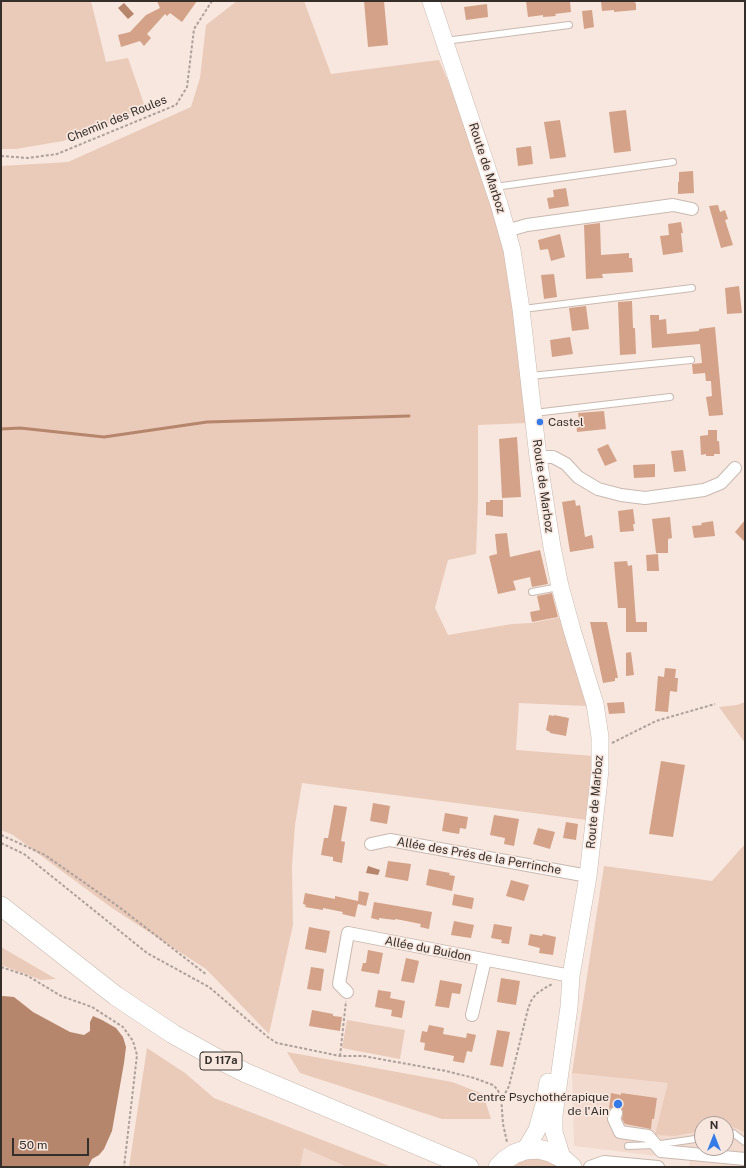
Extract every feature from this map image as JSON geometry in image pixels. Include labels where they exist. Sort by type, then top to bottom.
[{"type":"main road","name":"Route de Marboz","points":[[431,1],[494,187],[514,263],[521,309],[538,457],[552,548],[560,586],[572,630],[595,704],[600,737],[600,770],[588,876],[545,1102],[537,1130],[516,1148]]},
{"type":"main road","name":"D 117a","points":[[1,906],[116,996],[173,1034],[216,1058],[246,1073],[469,1167]]},
{"type":"main road","name":"Route de Marboz","points":[[567,1162],[554,1132],[554,1115],[569,1007],[568,976]]},
{"type":"main road","points":[[498,1167],[514,1154],[516,1148],[538,1149],[550,1152],[567,1162]]},
{"type":"street","points":[[506,231],[527,225],[673,205],[692,209]]},
{"type":"street","points":[[538,457],[553,458],[566,464],[578,477],[598,490],[645,498],[704,490],[721,483],[735,468]]},
{"type":"street","name":"Allée des Prés de la Perrinche","points":[[370,844],[390,840],[588,876]]},
{"type":"street","name":"Allée du Buidon","points":[[347,992],[339,984],[348,933],[568,976]]},
{"type":"street","points":[[472,1015],[485,960]]},
{"type":"street","points":[[616,1113],[614,1119],[620,1132],[648,1136],[654,1145],[661,1151],[745,1159]]},
{"type":"street","points":[[590,1167],[604,1162],[628,1166],[658,1167]]},
{"type":"lane","points":[[444,41],[569,25]]},
{"type":"lane","points":[[494,187],[673,162]]},
{"type":"lane","points":[[521,309],[692,288]]},
{"type":"lane","points":[[528,376],[691,360]]},
{"type":"lane","points":[[533,413],[670,397]]},
{"type":"lane","points":[[532,592],[560,586]]},
{"type":"lane","points":[[734,1134],[745,1142]]},
{"type":"lane","points":[[628,1146],[654,1145],[694,1139]]},
{"type":"path","name":"Chemin des Roules","points":[[1,156],[28,158],[57,154],[176,105],[187,87],[194,29],[212,1]]},
{"type":"path","points":[[600,748],[656,721],[715,704]]},
{"type":"path","points":[[1,835],[45,855],[119,907],[207,975]]},
{"type":"path","points":[[1,843],[24,854],[147,953],[209,987],[268,1038],[278,1043],[340,1056],[363,1056],[474,1078],[493,1086],[497,1089],[501,1096],[503,1124],[516,1148]]},
{"type":"path","points":[[1,967],[28,976],[61,996],[92,1007],[123,1027],[133,1041],[137,1055],[124,1167]]},
{"type":"path","points":[[501,1096],[506,1092],[509,1086],[528,1009],[532,1001],[536,994],[541,990],[554,984],[560,984],[568,976]]},
{"type":"path","points":[[340,1056],[347,992]]},
{"type":"shaded area","points":[[1,1],[91,1],[106,62],[128,58],[145,107],[102,127],[63,141],[16,149],[1,149]]},
{"type":"shaded area","points":[[237,1],[304,1],[331,74],[439,60],[461,111],[495,213],[506,259],[515,314],[527,423],[478,425],[476,554],[448,560],[435,608],[448,635],[512,624],[532,623],[561,617],[586,706],[519,703],[516,750],[594,756],[587,820],[302,783],[295,825],[292,866],[293,925],[269,1034],[206,969],[112,908],[13,835],[1,830],[1,166],[68,162],[191,107],[200,78],[206,25]]},
{"type":"shaded area","points":[[124,3],[134,14],[128,19],[118,8]]},
{"type":"shaded area","points":[[745,702],[745,743],[719,707],[737,705]]},
{"type":"shaded area","points":[[745,844],[745,1132],[734,1128],[734,1116],[694,1116],[694,1132],[675,1136],[655,1135],[668,1083],[572,1073],[604,866],[712,881]]},
{"type":"shaded area","points":[[368,866],[380,870],[378,875],[366,873]]},
{"type":"shaded area","points":[[1,947],[56,979],[41,980],[1,965]]},
{"type":"shaded area","points":[[1,997],[14,997],[33,1012],[70,1032],[84,1035],[90,1031],[90,1022],[93,1016],[116,1028],[123,1037],[126,1047],[112,1131],[104,1149],[99,1155],[92,1159],[88,1167],[1,1167]]},
{"type":"shaded area","points":[[347,1020],[405,1030],[400,1059],[342,1048]]},
{"type":"shaded area","points":[[147,1048],[185,1073],[214,1098],[392,1167],[347,1167],[304,1148],[300,1167],[129,1167]]},
{"type":"shaded area","points":[[287,1052],[452,1082],[483,1094],[491,1119],[442,1119],[300,1073]]},
{"type":"shaded area","name":"Centre Psychothérapique de l'Ain","points":[[572,1073],[668,1083],[675,1136],[694,1132],[694,1156],[734,1156],[734,1127],[745,1131],[745,1167],[689,1167],[690,1160],[574,1146]]},
{"type":"shaded area","points":[[304,1148],[347,1167],[300,1167]]},
{"type":"shaded area","points":[[540,1158],[552,1162],[560,1167],[514,1167],[518,1163],[528,1159]]},
{"type":"building","points":[[157,1],[197,1],[182,22],[170,13],[167,16],[165,14],[147,34],[151,38],[144,46],[140,41],[121,47],[118,35],[130,32],[146,15],[160,8]]},
{"type":"building","points":[[364,1],[384,1],[388,45],[368,47]]},
{"type":"building","points":[[526,1],[570,1],[571,12],[555,14],[556,16],[543,17],[543,15],[528,17]]},
{"type":"building","points":[[601,1],[634,1],[636,4],[636,10],[614,12],[614,10],[602,11]]},
{"type":"building","points":[[487,4],[488,17],[466,20],[464,7]]},
{"type":"building","points":[[592,10],[594,27],[584,29],[582,11]]},
{"type":"building","points":[[626,110],[631,151],[614,153],[609,112]]},
{"type":"building","points":[[560,120],[566,157],[550,159],[544,122]]},
{"type":"building","points":[[531,146],[533,164],[518,166],[516,148]]},
{"type":"building","points":[[693,171],[694,193],[678,194],[679,172]]},
{"type":"building","points":[[566,188],[569,206],[549,209],[547,198],[554,197],[553,190]]},
{"type":"building","points":[[718,205],[720,212],[725,210],[728,219],[725,220],[733,245],[721,248],[709,206]]},
{"type":"building","points":[[681,222],[683,233],[681,233],[683,252],[663,255],[660,236],[669,235],[668,224]]},
{"type":"building","points":[[600,223],[601,255],[629,253],[629,258],[632,258],[633,272],[602,274],[603,278],[586,279],[584,225]]},
{"type":"building","points":[[560,234],[565,257],[551,261],[548,249],[540,250],[538,240]]},
{"type":"building","points":[[554,274],[557,297],[544,299],[541,275]]},
{"type":"building","points":[[739,286],[742,313],[727,314],[725,288]]},
{"type":"building","points":[[632,301],[636,354],[620,355],[618,302]]},
{"type":"building","points":[[586,306],[589,329],[572,331],[569,308]]},
{"type":"building","points":[[650,315],[659,315],[659,320],[666,319],[667,334],[699,331],[699,329],[715,327],[723,415],[709,416],[706,397],[712,396],[711,381],[706,381],[705,373],[693,374],[692,364],[702,363],[700,344],[652,348]]},
{"type":"building","points":[[570,337],[573,354],[552,357],[550,340]]},
{"type":"building","points":[[604,411],[606,429],[577,432],[576,419],[579,419],[578,413]]},
{"type":"building","points":[[708,430],[717,430],[717,441],[719,441],[720,454],[714,454],[714,456],[706,456],[706,454],[701,455],[700,436],[708,435]]},
{"type":"building","points":[[517,437],[521,497],[502,498],[499,439]]},
{"type":"building","points":[[608,444],[617,461],[605,466],[597,449]]},
{"type":"building","points":[[683,450],[686,471],[674,472],[671,451]]},
{"type":"building","points":[[655,464],[655,477],[634,478],[633,465]]},
{"type":"building","points":[[490,500],[503,500],[503,517],[486,515],[486,502],[490,502]]},
{"type":"building","points":[[575,500],[576,506],[580,505],[585,537],[592,535],[594,548],[570,552],[562,502]]},
{"type":"building","points":[[633,509],[635,524],[633,524],[634,531],[620,532],[618,511]]},
{"type":"building","points":[[670,517],[672,538],[668,539],[668,553],[656,553],[652,519]]},
{"type":"building","points":[[745,520],[745,542],[735,532]]},
{"type":"building","points":[[713,521],[715,536],[694,538],[692,526],[702,525],[701,523]]},
{"type":"building","points":[[507,533],[510,557],[540,550],[548,584],[532,587],[530,577],[513,581],[516,590],[498,594],[489,556],[497,554],[495,534]]},
{"type":"building","points":[[658,554],[659,571],[647,571],[646,555]]},
{"type":"building","points":[[627,561],[628,566],[632,565],[636,622],[647,622],[647,632],[626,632],[626,608],[618,608],[614,562]]},
{"type":"building","points":[[552,593],[558,617],[532,622],[530,612],[540,610],[537,596]]},
{"type":"building","points":[[590,622],[607,622],[618,678],[615,678],[615,681],[603,683]]},
{"type":"building","points":[[631,652],[634,675],[626,676],[626,653]]},
{"type":"building","points":[[665,668],[676,669],[675,678],[678,678],[677,692],[670,691],[668,712],[655,711],[658,676],[664,677]]},
{"type":"building","points":[[624,702],[625,713],[609,714],[607,703]]},
{"type":"building","points":[[549,715],[569,718],[566,736],[550,733],[546,730]]},
{"type":"building","points":[[661,761],[685,765],[673,837],[649,834]]},
{"type":"building","points":[[373,803],[390,806],[387,824],[370,821]]},
{"type":"building","points":[[334,805],[347,807],[341,841],[345,842],[342,863],[333,861],[333,857],[321,855],[324,838],[328,838]]},
{"type":"building","points":[[445,813],[468,817],[466,829],[460,828],[459,834],[442,831]]},
{"type":"building","points":[[494,815],[519,819],[514,846],[504,844],[505,838],[490,835]]},
{"type":"building","points":[[566,822],[578,824],[576,840],[563,838]]},
{"type":"building","points":[[538,828],[555,832],[550,849],[533,844]]},
{"type":"building","points":[[388,861],[411,864],[408,881],[385,877]]},
{"type":"building","points":[[429,869],[450,873],[449,875],[455,876],[452,891],[426,885]]},
{"type":"building","points":[[511,880],[529,885],[524,901],[506,896]]},
{"type":"building","points":[[359,891],[369,893],[366,906],[358,904],[355,917],[342,914],[343,912],[323,908],[323,910],[305,907],[306,905],[303,904],[305,893],[335,899],[335,896],[358,901]]},
{"type":"building","points":[[454,894],[474,898],[472,909],[452,905]]},
{"type":"building","points":[[374,902],[432,912],[429,929],[420,927],[421,924],[401,920],[379,918],[379,920],[371,918]]},
{"type":"building","points":[[454,921],[474,925],[471,938],[451,935]]},
{"type":"building","points":[[494,924],[512,927],[509,944],[501,943],[502,940],[491,938]]},
{"type":"building","points":[[309,927],[330,931],[326,953],[305,949]]},
{"type":"building","points":[[530,934],[542,936],[543,934],[556,937],[553,955],[539,953],[540,948],[528,945]]},
{"type":"building","points":[[368,950],[383,953],[379,974],[361,971],[363,963],[366,963]]},
{"type":"building","points":[[406,958],[419,961],[414,983],[401,981]]},
{"type":"building","points":[[311,967],[324,969],[321,991],[307,989]]},
{"type":"building","points":[[501,978],[520,981],[516,1005],[497,1002]]},
{"type":"building","points":[[440,980],[462,984],[460,994],[452,993],[449,1008],[435,1006]]},
{"type":"building","points":[[378,990],[391,992],[390,998],[405,1001],[402,1018],[391,1016],[392,1010],[375,1007]]},
{"type":"building","points":[[312,1010],[342,1017],[340,1031],[309,1026]]},
{"type":"building","points":[[429,1025],[444,1028],[443,1034],[466,1038],[467,1033],[476,1035],[472,1052],[467,1051],[464,1063],[453,1061],[454,1056],[424,1050],[425,1043],[420,1042],[422,1031],[427,1032]]},
{"type":"building","points":[[497,1030],[510,1032],[503,1067],[490,1065]]},
{"type":"building","points":[[611,1093],[657,1098],[651,1129],[625,1124],[622,1119],[623,1112],[621,1108],[615,1106],[609,1109]]},
{"type":"waterway","points":[[1,429],[20,428],[104,437],[207,422],[409,416]]},
{"type":"place","name":"Castel","points":[[540,422]]},
{"type":"place","name":"Centre Psychothérapique de l'Ain","points":[[618,1104]]}]
